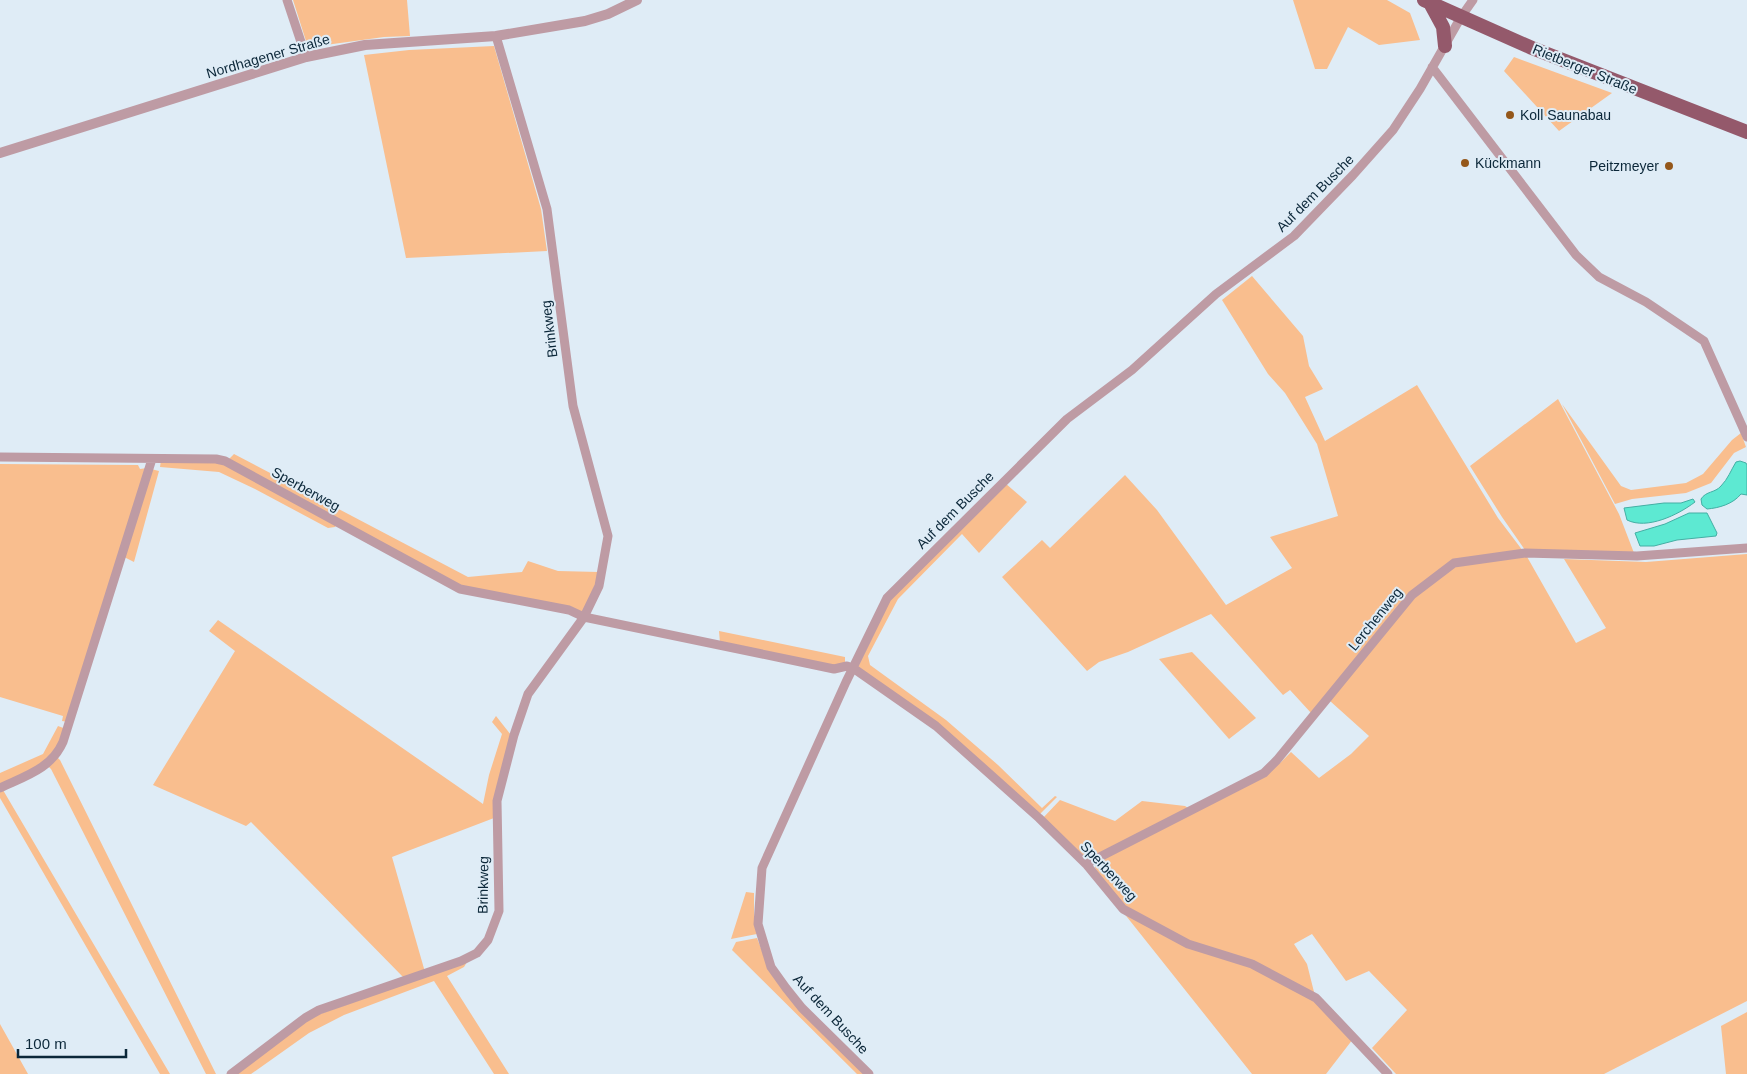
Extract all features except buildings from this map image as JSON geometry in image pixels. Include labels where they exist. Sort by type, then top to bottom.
[{"type":"main road","name":"Rietberger Straße","points":[[1428,1],[1532,48],[1747,132]]},
{"type":"main road","points":[[1428,1],[1443,27],[1444,46]]},
{"type":"street","points":[[288,0],[306,57]]},
{"type":"street","name":"Nordhagener Straße","points":[[0,153],[306,57],[365,45],[496,36],[585,21],[608,14],[637,0]]},
{"type":"street","name":"Auf dem Busche","points":[[869,1074],[802,1008],[786,988],[771,967],[758,924],[762,868],[846,682],[887,598],[1067,420],[1132,370],[1216,294],[1294,236],[1353,175],[1392,130],[1473,0]]},
{"type":"street","name":"Brinkweg","points":[[231,1074],[305,1018],[319,1010],[461,961],[476,953],[488,940],[499,911],[497,801],[514,735],[528,694],[584,617],[600,586],[608,536],[573,406],[547,209],[496,36]]},
{"type":"street","points":[[1432,67],[1576,255],[1599,277],[1646,302],[1704,341],[1747,436]]},
{"type":"street","name":"Sperberweg","points":[[0,457],[216,459],[225,461],[460,590],[570,610],[584,617]]},
{"type":"street","points":[[0,788],[42,768],[58,754],[152,459]]},
{"type":"street","name":"Lerchenweg","points":[[1086,864],[1264,773],[1277,760],[1412,595],[1454,563],[1525,553],[1637,556],[1747,548]]},
{"type":"street","points":[[584,617],[834,669],[847,666],[853,668]]},
{"type":"street","name":"Sperberweg","points":[[853,668],[936,726],[1039,818],[1086,864],[1123,909],[1188,944],[1252,964],[1316,998],[1388,1074]]},
{"type":"street","points":[[834,669],[846,682]]},
{"type":"shaded area","points":[[293,0],[407,0],[410,36],[384,37],[311,47],[306,41]]},
{"type":"shaded area","points":[[1293,0],[1387,0],[1410,13],[1420,40],[1379,45],[1348,27],[1327,69],[1315,69]]},
{"type":"shaded area","points":[[494,46],[541,209],[547,251],[406,258],[364,55],[409,50]]},
{"type":"shaded area","points":[[1514,57],[1612,93],[1559,131],[1504,71]]},
{"type":"shaded area","points":[[1252,276],[1303,336],[1309,366],[1323,389],[1305,397],[1325,441],[1417,385],[1498,518],[1526,555],[1576,643],[1606,628],[1564,559],[1646,562],[1747,554],[1747,1001],[1604,1074],[1396,1074],[1372,1048],[1407,1010],[1369,971],[1346,981],[1312,934],[1294,944],[1307,964],[1316,1000],[1353,1039],[1326,1074],[1252,1074],[1123,912],[1095,868],[1096,863],[1280,763],[1291,752],[1319,778],[1351,754],[1369,736],[1330,701],[1312,714],[1290,690],[1283,695],[1211,614],[1128,652],[1099,662],[1087,671],[1002,577],[1042,540],[1050,548],[1125,475],[1157,510],[1226,605],[1292,568],[1270,537],[1338,516],[1317,444],[1285,393],[1268,374],[1222,300]]},
{"type":"shaded area","points":[[1558,399],[1619,514],[1634,553],[1525,550],[1470,466]]},
{"type":"shaded area","points":[[1562,404],[1621,486],[1631,490],[1686,483],[1703,474],[1732,440],[1741,433],[1746,447],[1734,453],[1711,483],[1686,493],[1632,499],[1615,504]]},
{"type":"shaded area","points":[[234,454],[468,577],[522,572],[528,561],[558,571],[599,572],[597,585],[583,612],[460,587],[229,459]]},
{"type":"shaded area","points":[[161,460],[215,460],[337,524],[335,527],[328,528],[219,472],[160,467]]},
{"type":"shaded area","points":[[1740,461],[1747,465],[1747,495],[1741,494],[1726,505],[1707,509],[1702,505],[1701,499],[1721,486],[1736,462]]},
{"type":"shaded area","points":[[0,464],[138,465],[140,469],[147,468],[68,722],[62,721],[63,716],[0,697]]},
{"type":"shaded area","points":[[151,469],[159,471],[134,562],[124,557]]},
{"type":"shaded area","points":[[1005,483],[1027,502],[979,553],[962,534],[898,599],[868,656],[870,665],[946,720],[998,765],[1042,808],[1055,796],[1057,797],[1039,815],[994,773],[857,669],[891,598]]},
{"type":"shaded area","points":[[1693,499],[1695,502],[1680,512],[1653,522],[1635,523],[1627,520],[1624,508],[1681,503]]},
{"type":"shaded area","points":[[1689,513],[1707,513],[1717,533],[1716,536],[1677,540],[1654,546],[1640,546],[1635,533],[1665,524]]},
{"type":"shaded area","points":[[218,620],[483,804],[489,775],[502,734],[492,722],[496,716],[511,735],[494,818],[392,857],[425,972],[404,978],[251,822],[246,826],[153,785],[235,651],[209,631]]},
{"type":"shaded area","points":[[719,631],[845,657],[845,664],[834,666],[720,643]]},
{"type":"shaded area","points":[[1192,652],[1256,718],[1229,739],[1159,659]]},
{"type":"shaded area","points":[[58,726],[66,729],[62,740],[42,765],[0,786],[0,773],[43,754]]},
{"type":"shaded area","points":[[57,757],[216,1074],[206,1074],[48,766]]},
{"type":"shaded area","points":[[3,790],[170,1074],[160,1074],[0,798],[0,791]]},
{"type":"shaded area","points":[[1060,800],[1115,821],[1142,801],[1185,806],[1188,808],[1086,861],[1042,819]]},
{"type":"shaded area","points":[[746,892],[754,893],[754,924],[757,934],[731,939]]},
{"type":"shaded area","points":[[757,938],[769,969],[864,1074],[857,1074],[732,950],[736,942]]},
{"type":"shaded area","points":[[467,962],[464,967],[447,976],[509,1074],[494,1074],[434,981],[344,1015],[309,1033],[251,1074],[236,1074],[314,1016]]},
{"type":"shaded area","points":[[1747,1012],[1747,1074],[1726,1074],[1721,1026]]},
{"type":"shaded area","points":[[0,1024],[28,1074],[0,1074]]},
{"type":"place","name":"Koll Saunabau","points":[[1510,115]]},
{"type":"place","name":"Kückmann","points":[[1465,163]]},
{"type":"place","name":"Peitzmeyer","points":[[1669,166]]}]
